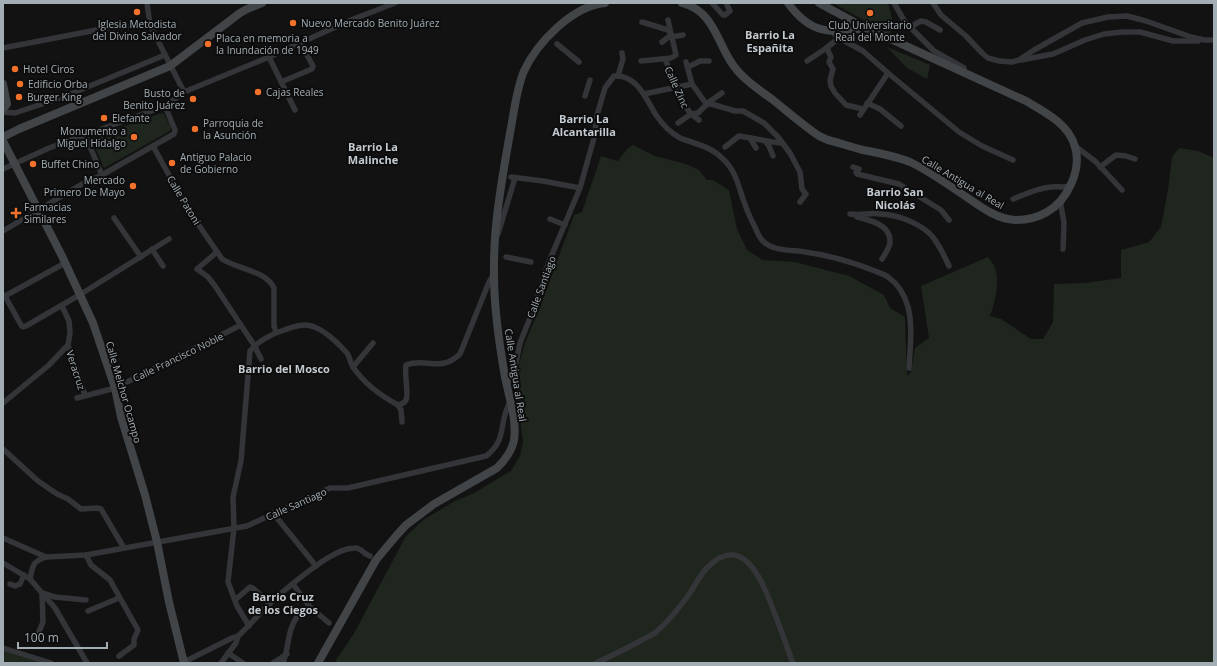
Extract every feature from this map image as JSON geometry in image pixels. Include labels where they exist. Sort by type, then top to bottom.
[{"type":"main road","points":[[3,137],[170,66],[240,13],[262,3]]},
{"type":"main road","name":"Calle Antigua al Real","points":[[318,663],[376,560],[396,536],[406,525],[434,504],[488,474],[504,462],[512,448],[515,431],[499,341],[494,275],[495,243],[503,171],[516,101],[524,72],[537,50],[545,40],[574,15],[594,5],[605,3]]},
{"type":"main road","name":"Calle Antigua al Real","points":[[682,3],[699,10],[708,20],[730,61],[739,72],[819,136],[828,140],[899,158],[911,163],[933,174],[986,210],[1000,217],[1014,220],[1037,217],[1048,212],[1060,200],[1070,186],[1076,168],[1077,158],[1075,146],[1060,123],[1026,101],[867,28],[819,3]]},
{"type":"main road","points":[[788,3],[799,18],[819,30],[831,31],[867,28]]},
{"type":"main road","points":[[3,84],[7,104],[3,108]]},
{"type":"main road","name":"Calle Melchor Ocampo","points":[[3,141],[81,294],[94,323],[115,388],[121,417],[157,542],[169,602],[184,663]]},
{"type":"street","points":[[147,3],[150,25],[184,92]]},
{"type":"street","points":[[3,169],[49,148],[166,106],[184,92],[269,57],[358,17],[395,3]]},
{"type":"street","points":[[712,3],[723,15],[726,15],[730,10],[726,3]]},
{"type":"street","points":[[894,3],[897,10],[910,27],[934,51],[975,76],[984,78]]},
{"type":"street","points":[[933,3],[941,15],[966,36],[988,58],[1005,62],[1053,54],[1085,40],[1104,34],[1122,32],[1140,32],[1173,41],[1214,40]]},
{"type":"street","points":[[1019,60],[1082,23],[1108,17],[1127,16],[1146,21],[1174,32],[1204,40]]},
{"type":"street","points":[[641,61],[671,58],[676,55],[668,20]]},
{"type":"street","points":[[910,27],[921,21],[926,22],[940,30]]},
{"type":"street","points":[[642,22],[668,30],[671,35]]},
{"type":"street","points":[[3,48],[107,28],[150,25]]},
{"type":"street","points":[[831,31],[839,38],[863,51],[959,132],[982,146],[1013,160]]},
{"type":"street","points":[[662,42],[671,35],[683,35]]},
{"type":"street","points":[[807,61],[839,38]]},
{"type":"street","points":[[281,82],[312,69],[313,66],[300,42]]},
{"type":"street","points":[[557,44],[579,62]]},
{"type":"street","points":[[828,47],[828,52],[831,57],[829,62],[833,69],[830,80],[831,86],[846,105],[863,109]]},
{"type":"street","points":[[622,53],[623,56],[618,76],[626,78],[641,89],[657,116],[666,127],[680,138],[711,150],[722,157],[731,167],[737,178],[748,213],[759,237],[763,242],[769,246],[777,248],[838,258],[889,277],[903,294],[909,312],[911,342],[909,368]]},
{"type":"street","points":[[3,112],[15,113],[63,97],[165,55]]},
{"type":"street","points":[[269,57],[295,110]]},
{"type":"street","name":"Calle Zinc","points":[[665,59],[685,106],[691,114]]},
{"type":"street","points":[[709,61],[700,61],[687,64],[692,84],[707,104],[735,111],[743,111],[748,113],[750,116],[760,119],[782,143],[796,162],[801,174],[802,189],[806,194],[800,202]]},
{"type":"street","points":[[860,115],[888,73]]},
{"type":"street","name":"Calle Santiago","points":[[507,387],[516,363],[520,343],[532,313],[548,264],[566,225],[580,188],[594,138],[597,115],[605,88],[614,76],[618,76]]},
{"type":"street","points":[[585,96],[590,80]]},
{"type":"street","points":[[644,94],[692,84]]},
{"type":"street","name":"Calle Zinc","points":[[678,123],[691,114],[698,113],[722,93]]},
{"type":"street","points":[[867,103],[880,109],[901,126]]},
{"type":"street","points":[[3,231],[82,184],[102,175],[175,132],[166,106]]},
{"type":"street","points":[[691,114],[699,120]]},
{"type":"street","points":[[85,135],[102,175]]},
{"type":"street","points":[[725,147],[739,136],[782,143]]},
{"type":"street","points":[[750,138],[756,148]]},
{"type":"street","points":[[764,141],[769,146],[773,156]]},
{"type":"street","name":"Calle Patoni","points":[[153,146],[187,208],[222,258],[228,264],[261,275],[268,279],[274,288],[274,326],[276,332]]},
{"type":"street","points":[[1075,146],[1096,162],[1122,190]]},
{"type":"street","points":[[1100,167],[1116,155],[1135,159]]},
{"type":"street","points":[[853,167],[859,169],[856,172],[860,175],[899,184],[941,210],[949,220]]},
{"type":"street","points":[[495,243],[513,177],[580,188]]},
{"type":"street","points":[[1013,199],[1051,186],[1065,188],[1070,186]]},
{"type":"street","points":[[1060,200],[1064,223],[1063,249]]},
{"type":"street","points":[[882,259],[890,243],[886,230],[876,223],[850,214],[882,214],[911,222],[931,235],[939,246],[949,266]]},
{"type":"street","points":[[114,218],[141,257]]},
{"type":"street","points":[[550,219],[566,225]]},
{"type":"street","points":[[65,263],[4,296],[21,325],[24,327],[62,306],[169,239]]},
{"type":"street","points":[[152,249],[163,266]]},
{"type":"street","points":[[217,252],[197,269],[208,277],[216,286],[254,345],[261,359]]},
{"type":"street","points":[[506,257],[531,262]]},
{"type":"street","points":[[398,405],[402,404],[407,398],[405,378],[406,365],[415,363],[446,363],[454,360],[460,354],[489,282],[494,275]]},
{"type":"street","points":[[3,403],[49,365],[68,345],[70,333],[69,321],[62,306]]},
{"type":"street","name":"Calle Francisco Noble","points":[[77,398],[115,388],[241,325]]},
{"type":"street","points":[[249,626],[235,600],[228,582],[234,528],[233,497],[242,455],[250,351],[254,345],[276,332],[304,325],[315,326],[323,330],[348,354],[353,366],[370,386],[398,405],[401,410],[402,422]]},
{"type":"street","points":[[353,366],[373,343]]},
{"type":"street","name":"Veracruz","points":[[68,345],[85,395]]},
{"type":"street","name":"Calle Santiago","points":[[3,538],[46,557],[86,555],[247,526],[330,488],[348,488],[486,456],[494,450],[500,441],[505,411],[510,402]]},
{"type":"street","points":[[3,449],[38,481],[57,494],[68,499],[81,509],[101,509],[124,548]]},
{"type":"street","points":[[273,513],[316,566]]},
{"type":"street","points":[[184,663],[238,636],[292,584],[338,552],[356,547],[366,555],[370,556]]},
{"type":"street","points":[[596,663],[622,652],[654,633],[671,617],[706,569],[716,559],[724,555],[734,554],[747,561],[757,572],[765,588],[793,663]]},
{"type":"street","points":[[86,555],[91,565],[110,580],[138,630],[134,639],[134,645],[119,656]]},
{"type":"street","points":[[30,579],[36,560],[46,557]]},
{"type":"street","points":[[3,563],[30,579],[42,593],[54,608],[87,663]]},
{"type":"street","points":[[10,584],[15,586],[20,584],[24,575]]},
{"type":"street","points":[[292,584],[309,606],[329,623]]},
{"type":"street","points":[[235,600],[250,587],[270,604]]},
{"type":"street","points":[[42,593],[55,597],[86,600]]},
{"type":"street","points":[[36,639],[43,622],[42,593]]},
{"type":"street","points":[[88,611],[119,598]]},
{"type":"street","points":[[283,663],[287,654],[292,628],[297,618],[309,606]]},
{"type":"street","points":[[221,663],[236,643],[238,636]]},
{"type":"street","points":[[3,648],[52,663]]},
{"type":"street","points":[[228,653],[243,663]]},
{"type":"street","points":[[273,663],[287,654]]},
{"type":"shaded area","name":"Club Universitario Real del Monte","points":[[833,3],[888,3],[893,22],[890,35]]},
{"type":"shaded area","points":[[887,47],[930,65],[927,79],[907,68]]},
{"type":"shaded area","points":[[162,113],[164,114],[171,128],[170,131],[104,168],[91,138]]},
{"type":"shaded area","points":[[633,145],[655,156],[686,164],[699,170],[707,180],[713,180],[729,190],[737,229],[747,250],[763,260],[795,262],[849,276],[884,295],[890,308],[905,317],[907,376],[911,372],[915,348],[929,338],[921,286],[988,257],[993,264],[997,280],[995,299],[990,316],[1001,319],[1031,339],[1043,339],[1053,322],[1054,284],[1085,283],[1121,278],[1121,250],[1149,242],[1161,227],[1172,157],[1179,148],[1198,151],[1214,158],[1214,663],[334,663],[353,635],[406,536],[423,520],[455,501],[474,493],[511,471],[520,456],[523,441],[516,388],[518,369],[525,343],[539,310],[574,215],[582,212],[601,156],[618,161],[627,149]]},
{"type":"shaded area","points":[[3,649],[48,663],[3,663]]},
{"type":"place","name":"Iglesia Metodista del Divino Salvador","points":[[137,12]]},
{"type":"place","name":"Club Universitario Real del Monte","points":[[870,13]]},
{"type":"place","name":"Nuevo Mercado Benito Juárez","points":[[293,23]]},
{"type":"place","name":"Placa en memoria a la Inundación de 1949","points":[[208,44]]},
{"type":"place","name":"Hotel Ciros","points":[[15,69]]},
{"type":"place","name":"Edificio Orba","points":[[20,84]]},
{"type":"place","name":"Cajas Reales","points":[[258,92]]},
{"type":"place","name":"Burger King","points":[[19,97]]},
{"type":"place","name":"Busto de Benito Juárez","points":[[193,99]]},
{"type":"place","name":"Elefante","points":[[104,118]]},
{"type":"place","name":"Parroquia de la Asunción","points":[[195,129]]},
{"type":"place","name":"Monumento a Miguel Hidalgo","points":[[134,137]]},
{"type":"place","name":"Antiguo Palacio de Gobierno","points":[[172,163]]},
{"type":"place","name":"Buffet Chino","points":[[33,164]]},
{"type":"place","name":"Mercado Primero De Mayo","points":[[133,186]]},
{"type":"place","name":"Farmacias Similares","points":[[16,213]]},
{"type":"district","name":"Barrio La Españita","points":[[770,40]]},
{"type":"district","name":"Barrio La Alcantarilla","points":[[584,124]]},
{"type":"district","name":"Barrio La Malinche","points":[[373,152]]},
{"type":"district","name":"Barrio San Nicolás","points":[[895,197]]},
{"type":"district","name":"Barrio del Mosco","points":[[284,368]]},
{"type":"district","name":"Barrio Cruz de los Ciegos","points":[[283,602]]}]
